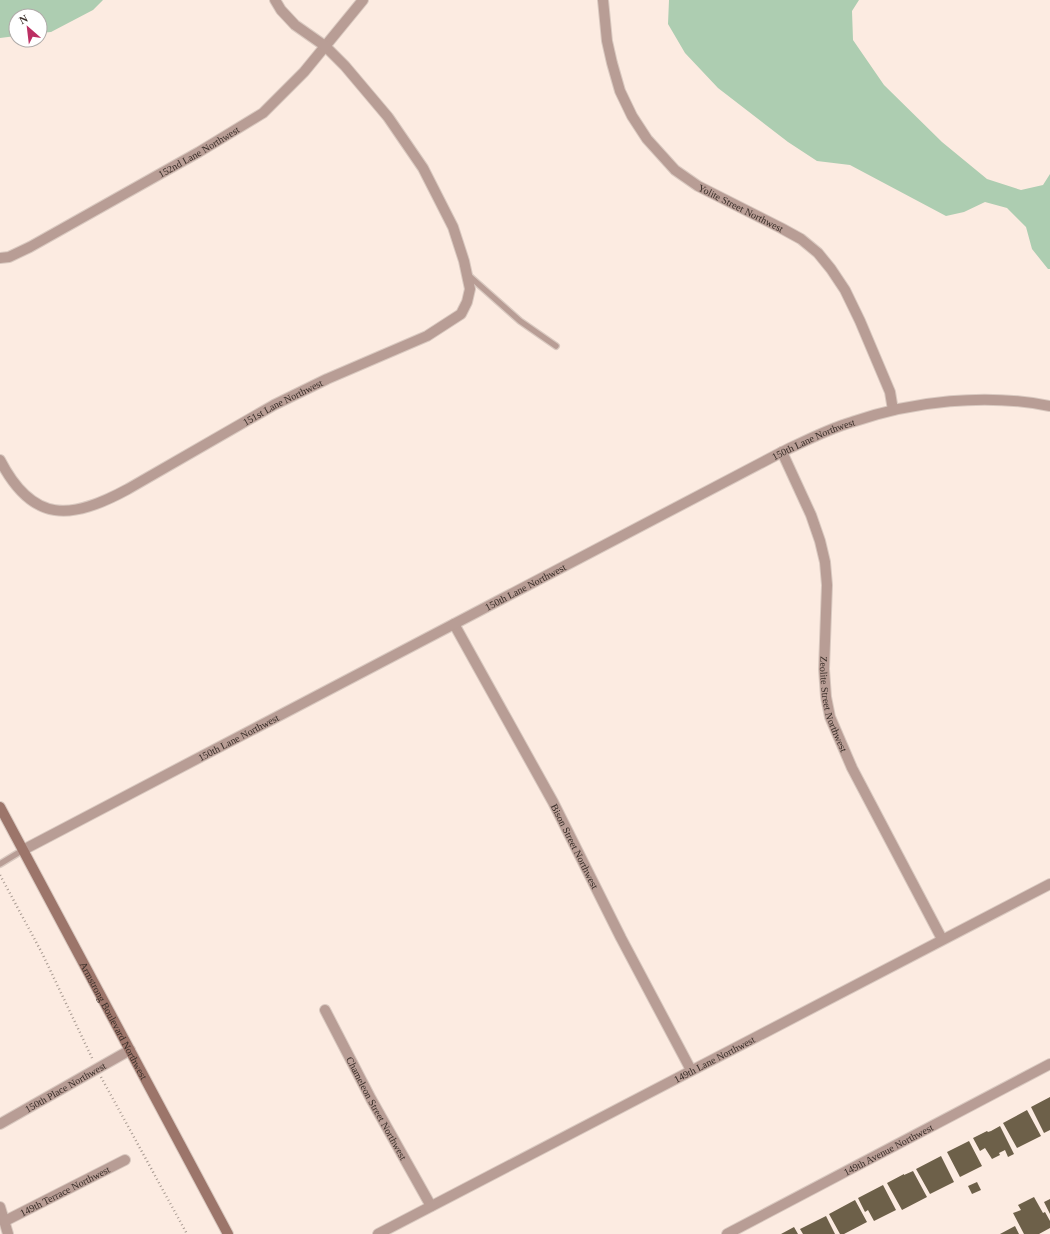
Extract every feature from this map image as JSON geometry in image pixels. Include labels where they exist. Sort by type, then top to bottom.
[{"type":"main road","name":"Armstrong Boulevard Northwest","points":[[0,807],[228,1234]]},
{"type":"street","name":"151st Lane Northwest","points":[[0,460],[13,482],[27,498],[42,507],[54,511],[68,511],[88,507],[108,500],[274,405],[327,379],[427,336],[461,314],[468,302],[470,289],[464,261],[453,227],[423,168],[388,117],[345,66],[325,46],[295,25],[281,10],[275,0]]},
{"type":"street","name":"152nd Lane Northwest","points":[[0,258],[9,257],[50,236],[199,152],[263,113],[304,72],[363,0]]},
{"type":"street","name":"Yolite Street Northwest","points":[[603,0],[609,48],[620,91],[632,116],[647,139],[675,170],[698,186],[801,239],[818,253],[845,290],[860,320],[890,392],[893,410]]},
{"type":"street","name":"150th Lane Northwest","points":[[24,850],[803,441],[851,422],[893,410],[972,400],[1020,402],[1050,406]]},
{"type":"street","name":"Zeolite Street Northwest","points":[[782,452],[811,515],[825,562],[828,585],[824,669],[826,697],[830,717],[852,768],[942,939]]},
{"type":"street","name":"Bison Street Northwest","points":[[454,624],[553,802],[621,938],[691,1070]]},
{"type":"street","name":"149th Lane Northwest","points":[[378,1234],[1050,884]]},
{"type":"street","name":"Chameleon Street Northwest","points":[[325,1010],[371,1099],[431,1206]]},
{"type":"street","name":"150th Place Northwest","points":[[0,1124],[130,1050]]},
{"type":"street","name":"149th Avenue Northwest","points":[[727,1234],[1050,1064]]},
{"type":"street","name":"149th Terrace Northwest","points":[[5,1221],[125,1160]]},
{"type":"street","points":[[0,1207],[8,1234]]},
{"type":"lane","points":[[467,274],[520,321],[556,346]]},
{"type":"lane","points":[[0,864],[24,850]]},
{"type":"path","points":[[0,875],[42,953],[97,1069],[187,1234]]},
{"type":"green space","points":[[0,0],[103,0],[93,10],[48,32],[48,8],[8,8],[8,37],[0,38]]},
{"type":"green space","points":[[669,0],[859,0],[852,11],[853,40],[884,85],[942,142],[987,179],[1021,190],[1043,185],[1050,174],[1050,269],[1048,269],[1032,249],[1026,227],[1007,208],[985,202],[964,212],[946,216],[850,165],[817,161],[788,142],[718,88],[685,53],[668,24]]},
{"type":"building","points":[[1050,1097],[1050,1130],[1044,1133],[1031,1107]]},
{"type":"building","points":[[1027,1110],[1041,1136],[1017,1148],[1003,1123]]},
{"type":"building","points":[[1000,1126],[1014,1154],[1008,1157],[1005,1150],[999,1153],[1000,1155],[992,1159],[985,1148],[980,1151],[973,1138]]},
{"type":"building","points":[[969,1141],[982,1166],[960,1177],[947,1152]]},
{"type":"building","points":[[941,1156],[954,1182],[930,1194],[916,1169]]},
{"type":"building","points":[[913,1171],[927,1197],[902,1210],[887,1183]]},
{"type":"building","points":[[977,1182],[981,1190],[972,1194],[968,1186]]},
{"type":"building","points":[[883,1185],[896,1210],[874,1221],[868,1210],[865,1212],[858,1198]]},
{"type":"building","points":[[1034,1197],[1043,1213],[1045,1212],[1050,1221],[1050,1228],[1039,1234],[1024,1234],[1013,1213],[1021,1210],[1018,1205]]},
{"type":"building","points":[[1050,1199],[1050,1214],[1044,1202]]},
{"type":"building","points":[[855,1200],[867,1222],[844,1234],[840,1234],[829,1214]]},
{"type":"building","points":[[826,1216],[835,1234],[803,1234],[800,1229]]},
{"type":"building","points":[[1015,1226],[1019,1234],[1000,1234]]},
{"type":"building","points":[[794,1227],[798,1234],[781,1234]]}]
